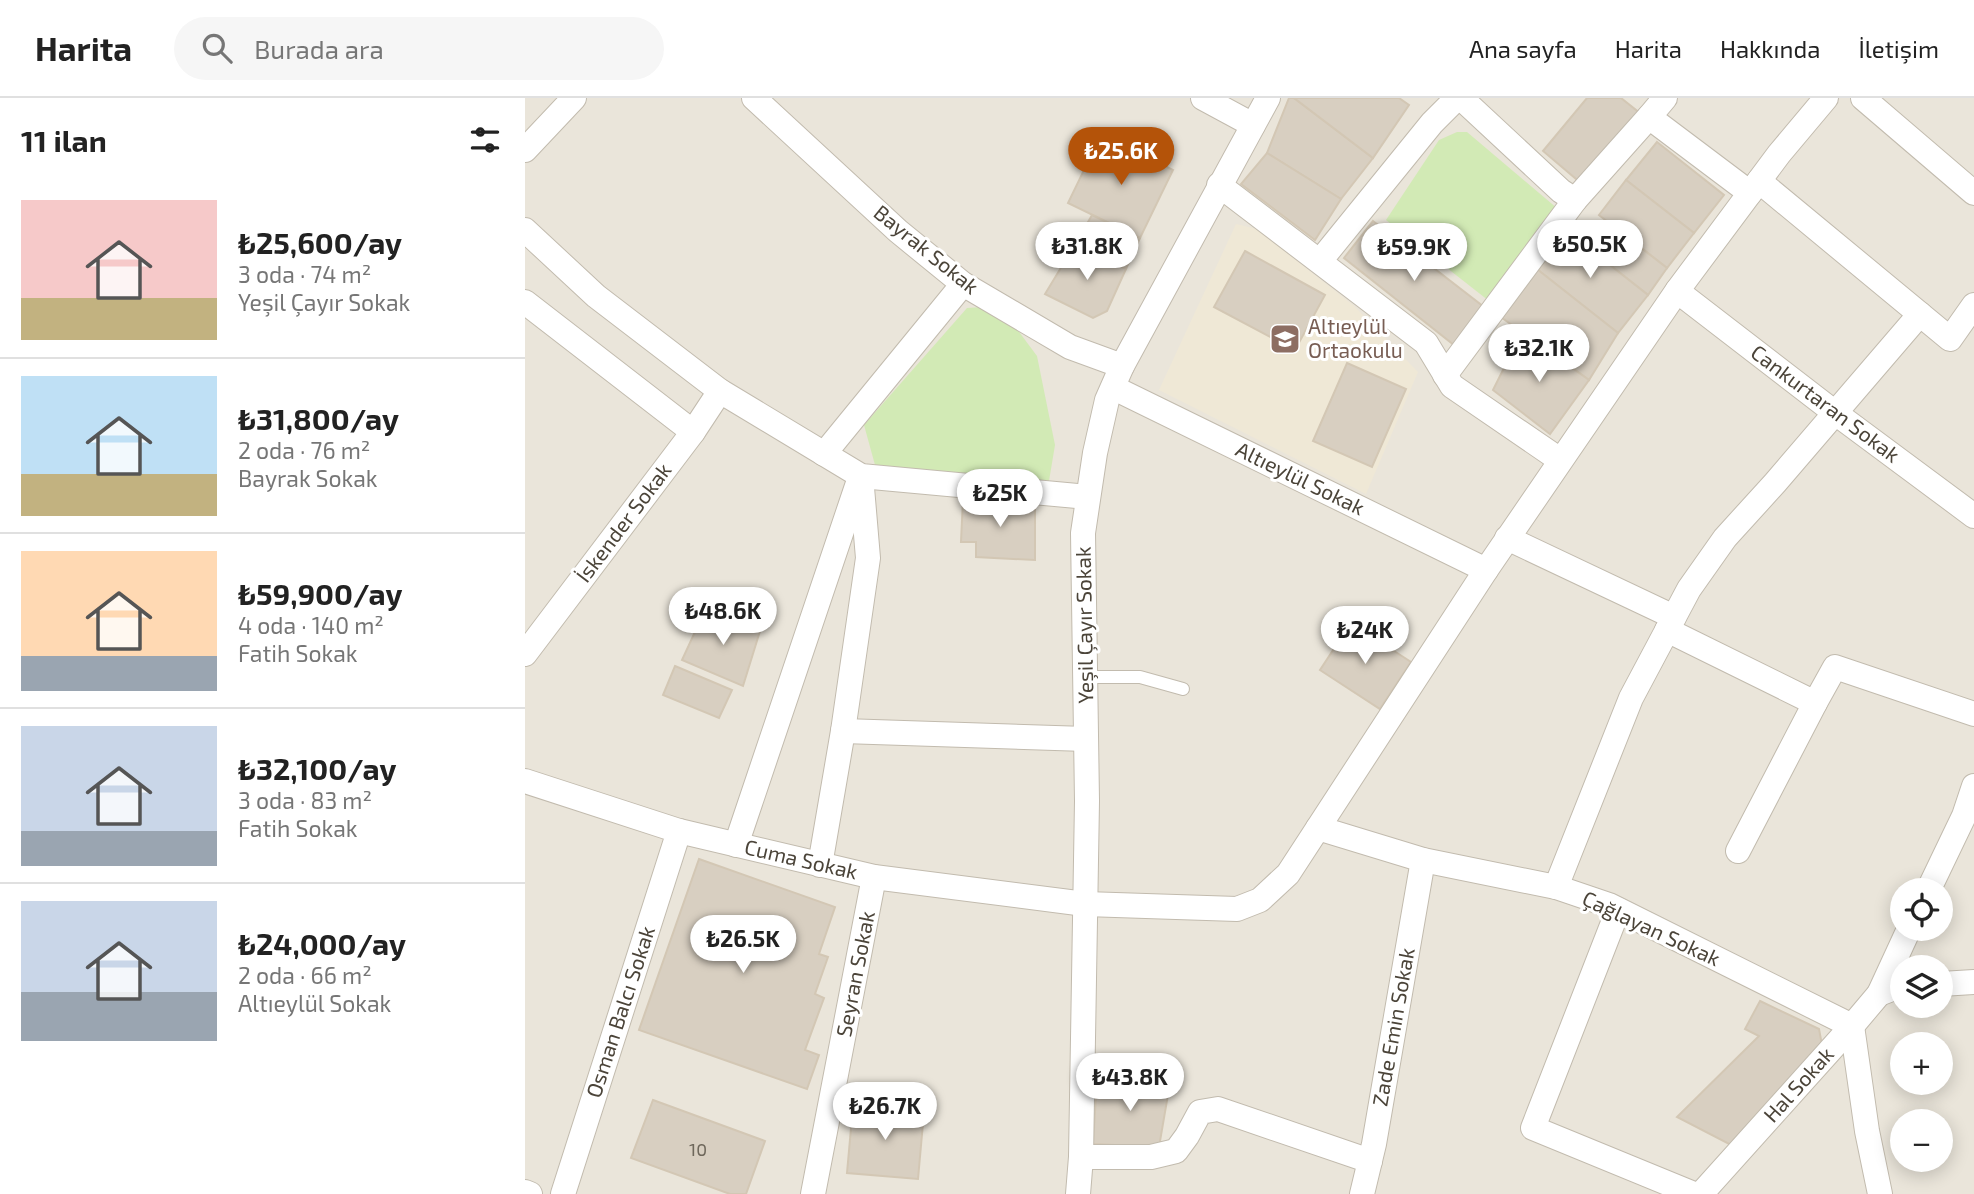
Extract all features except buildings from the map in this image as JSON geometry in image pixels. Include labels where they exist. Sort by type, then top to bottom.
[{"type":"street","points":[[531,133],[574,98]]},
{"type":"street","name":"Bayrak Sokak","points":[[754,98],[898,231],[963,284],[1118,377]]},
{"type":"street","points":[[1203,98],[1253,125]]},
{"type":"street","name":"Yeşil Çayır Sokak","points":[[1078,1194],[1081,1157],[1085,904],[1086,677],[1083,533],[1095,453],[1107,400],[1118,377],[1268,98]]},
{"type":"street","points":[[1320,261],[1432,123],[1459,98],[1561,191],[1575,200]]},
{"type":"street","points":[[1445,375],[1575,200],[1665,98]]},
{"type":"street","name":"Cuma Sokak","points":[[525,781],[679,831],[874,877],[1085,904],[1237,909],[1260,900],[1288,873],[1507,538],[1677,291],[1754,187],[1826,98]]},
{"type":"street","points":[[1863,98],[1974,193]]},
{"type":"street","points":[[1649,117],[1754,187],[1950,339],[1974,305]]},
{"type":"street","points":[[1219,185],[1426,343],[1452,386],[1560,460]]},
{"type":"street","points":[[525,230],[596,296],[720,391],[861,476],[1089,497]]},
{"type":"street","points":[[824,454],[963,284]]},
{"type":"street","name":"Cankurtaran Sokak","points":[[1677,291],[1974,516]]},
{"type":"street","points":[[525,302],[692,432]]},
{"type":"street","points":[[1556,887],[1631,698],[1689,589],[1725,538],[1920,314]]},
{"type":"street","name":"Altıeylül Sokak","points":[[1118,377],[1486,570]]},
{"type":"street","name":"İskender Sokak","points":[[525,654],[720,391]]},
{"type":"street","points":[[820,865],[868,558],[861,476]]},
{"type":"street","points":[[736,845],[861,476]]},
{"type":"street","points":[[1507,538],[1815,703]]},
{"type":"street","points":[[1738,851],[1835,667],[1974,714]]},
{"type":"street","points":[[843,731],[1086,739]]},
{"type":"street","points":[[1934,878],[1974,786]]},
{"type":"street","name":"Çağlayan Sokak","points":[[1318,828],[1423,860],[1556,887],[1618,910],[1852,1026]]},
{"type":"street","name":"Osman Balcı Sokak","points":[[563,1194],[679,831]]},
{"type":"street","name":"Zade Emin Sokak","points":[[1362,1194],[1423,860]]},
{"type":"street","name":"Seyran Sokak","points":[[813,1194],[874,877]]},
{"type":"street","points":[[1618,910],[1533,1128],[1693,1194]]},
{"type":"street","points":[[1879,994],[1903,941]]},
{"type":"street","points":[[1953,983],[1974,982]]},
{"type":"street","name":"Hal Sokak","points":[[1701,1194],[1879,994],[1890,990]]},
{"type":"street","points":[[1852,1026],[1867,1131],[1880,1194]]},
{"type":"street","points":[[1081,1157],[1151,1157],[1176,1151],[1200,1112],[1218,1109],[1370,1161]]},
{"type":"lane","points":[[1086,677],[1140,677],[1183,689]]},
{"type":"shaded area","points":[[525,98],[1974,98],[1974,1194],[525,1194]]},
{"type":"shaded area","name":"Altıeylül Ortaokulu","points":[[1236,224],[1257,229],[1354,306],[1418,372],[1366,494],[1159,390]]},
{"type":"green space","points":[[1457,132],[1467,132],[1558,209],[1489,301],[1386,220],[1439,140]]},
{"type":"green space","points":[[982,307],[1014,325],[1037,356],[1055,445],[1049,481],[875,465],[864,425],[967,308]]},
{"type":"place","name":"Altıeylül Ortaokulu","points":[[1285,339]]}]
